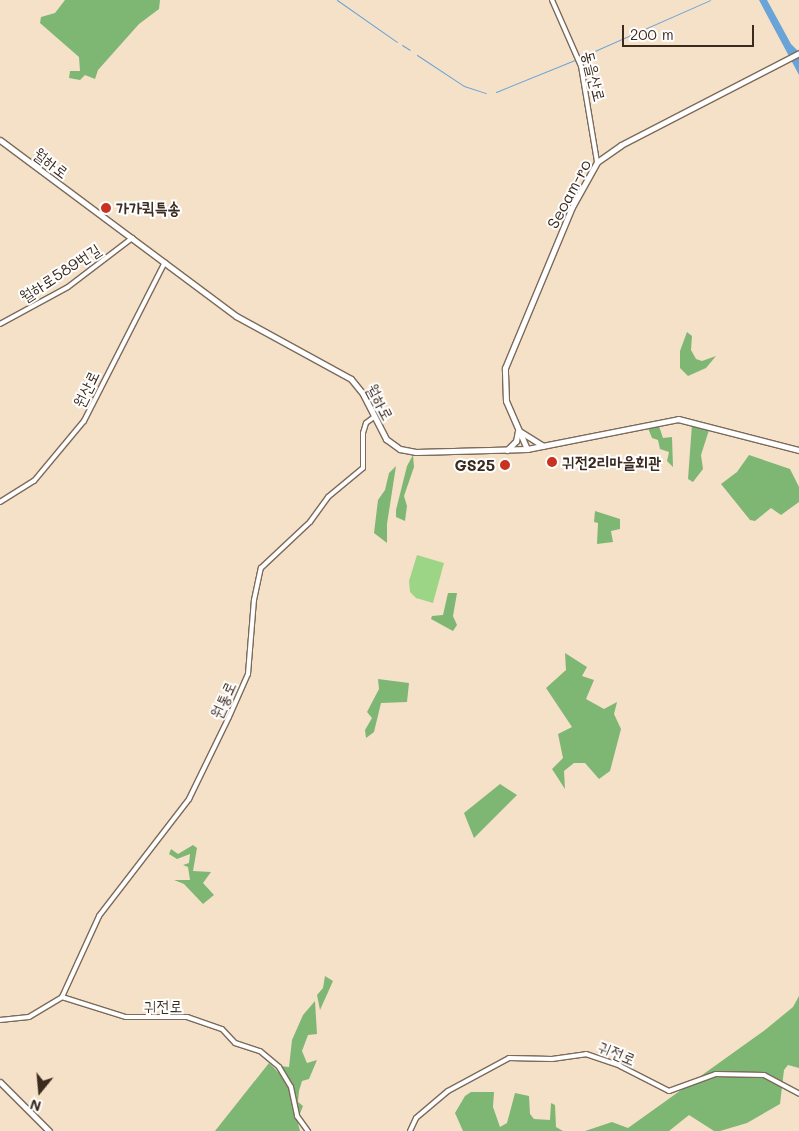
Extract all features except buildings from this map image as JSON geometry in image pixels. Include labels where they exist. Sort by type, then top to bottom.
[{"type":"street","name":"동을산로","points":[[552,0],[581,66],[598,162]]},
{"type":"street","name":"Seoam-ro","points":[[527,449],[506,401],[505,368],[572,207],[598,162],[621,145],[799,53]]},
{"type":"street","name":"월하로","points":[[0,140],[236,316],[351,379],[386,438],[404,450],[504,451],[545,447],[678,418],[799,450]]},
{"type":"street","name":"월하로589번길","points":[[0,324],[68,287],[132,238]]},
{"type":"street","name":"원산로","points":[[0,502],[34,481],[84,421],[165,262]]},
{"type":"street","name":"원통로","points":[[62,997],[99,916],[189,798],[229,717],[248,674],[254,600],[261,568],[310,522],[328,497],[363,468],[363,433],[366,423],[374,417]]},
{"type":"street","points":[[504,451],[516,441],[519,430],[532,442],[545,447]]},
{"type":"street","points":[[0,1020],[29,1018],[62,997]]},
{"type":"street","name":"귀전로","points":[[62,997],[120,1016],[187,1018],[225,1031],[235,1042],[260,1051],[281,1070],[291,1088],[298,1116],[308,1131]]},
{"type":"street","name":"귀전로","points":[[410,1131],[416,1118],[448,1091],[510,1058],[552,1059],[586,1054],[620,1066],[669,1091],[716,1074],[764,1075],[799,1094]]},
{"type":"street","points":[[0,1082],[49,1131]]},
{"type":"green space","points":[[65,0],[160,0],[159,9],[139,24],[98,70],[95,79],[85,75],[80,80],[69,78],[70,71],[80,71],[79,57],[40,23],[41,17],[55,13]]},
{"type":"green space","points":[[687,332],[692,336],[691,350],[696,359],[702,361],[716,356],[706,368],[688,376],[680,368],[680,351]]},
{"type":"green space","points":[[692,424],[709,430],[701,455],[703,469],[693,482],[688,479]]},
{"type":"green space","points":[[659,426],[663,438],[672,437],[673,467],[667,461],[669,452],[660,449],[658,440],[652,438],[648,428]]},
{"type":"green space","points":[[413,455],[414,467],[404,496],[407,506],[405,521],[396,517],[396,510],[407,466]]},
{"type":"green space","points":[[749,455],[790,469],[799,487],[799,502],[781,515],[771,508],[755,521],[750,520],[721,484],[737,472]]},
{"type":"green space","points":[[396,466],[387,524],[387,543],[374,533],[378,500],[385,490],[389,473]]},
{"type":"green space","points":[[595,511],[620,519],[620,529],[611,531],[613,542],[597,544],[598,523],[594,522]]},
{"type":"green space","points":[[417,555],[444,563],[433,603],[416,598],[410,592],[409,581]]},
{"type":"green space","points":[[448,593],[457,593],[453,616],[457,625],[453,631],[431,619],[432,616],[443,615]]},
{"type":"green space","points":[[565,653],[587,667],[582,676],[594,680],[586,699],[604,709],[617,702],[614,714],[621,729],[610,771],[599,779],[585,763],[574,763],[564,771],[565,789],[552,769],[563,758],[558,734],[572,727],[546,688],[566,670]]},
{"type":"green space","points":[[378,679],[409,683],[407,702],[381,703],[374,732],[366,738],[365,730],[372,718],[367,712],[379,689]]},
{"type":"green space","points":[[500,784],[517,795],[474,838],[464,813]]},
{"type":"green space","points":[[193,845],[197,848],[193,871],[211,872],[203,883],[214,895],[203,904],[184,884],[174,880],[190,880],[188,867],[183,865],[189,863],[190,854],[177,859],[169,854],[171,849],[178,854]]},
{"type":"green space","points":[[325,976],[333,981],[320,1010],[317,995],[323,988]]},
{"type":"green space","points":[[799,996],[799,1068],[788,1065],[784,1070],[780,1104],[747,1123],[720,1131],[714,1131],[689,1115],[669,1131],[585,1131],[612,1122],[628,1128],[765,1030],[793,1007]]},
{"type":"green space","points":[[315,1001],[317,1034],[308,1035],[302,1051],[307,1063],[317,1060],[309,1079],[302,1081],[298,1102],[303,1106],[299,1116],[292,1087],[280,1066],[289,1067],[292,1040],[303,1015]]},
{"type":"green space","points":[[269,1063],[287,1081],[300,1131],[215,1131]]},
{"type":"green space","points":[[471,1092],[494,1092],[493,1107],[500,1127],[507,1123],[515,1093],[529,1096],[530,1114],[534,1119],[550,1120],[551,1103],[555,1105],[556,1127],[563,1131],[463,1131],[455,1113],[465,1096]]},
{"type":"water","points":[[759,0],[767,0],[791,44],[799,52],[799,75]]},
{"type":"waterway","points":[[337,0],[397,42]]},
{"type":"waterway","points":[[581,57],[710,0]]},
{"type":"waterway","points":[[402,45],[410,50]]},
{"type":"waterway","points":[[417,55],[464,86],[486,93]]},
{"type":"waterway","points":[[496,92],[575,60]]},
{"type":"place","name":"가가퀵특송","points":[[106,208]]},
{"type":"place","name":"귀전2리마을회관","points":[[552,462]]},
{"type":"place","name":"GS25","points":[[505,465]]}]
